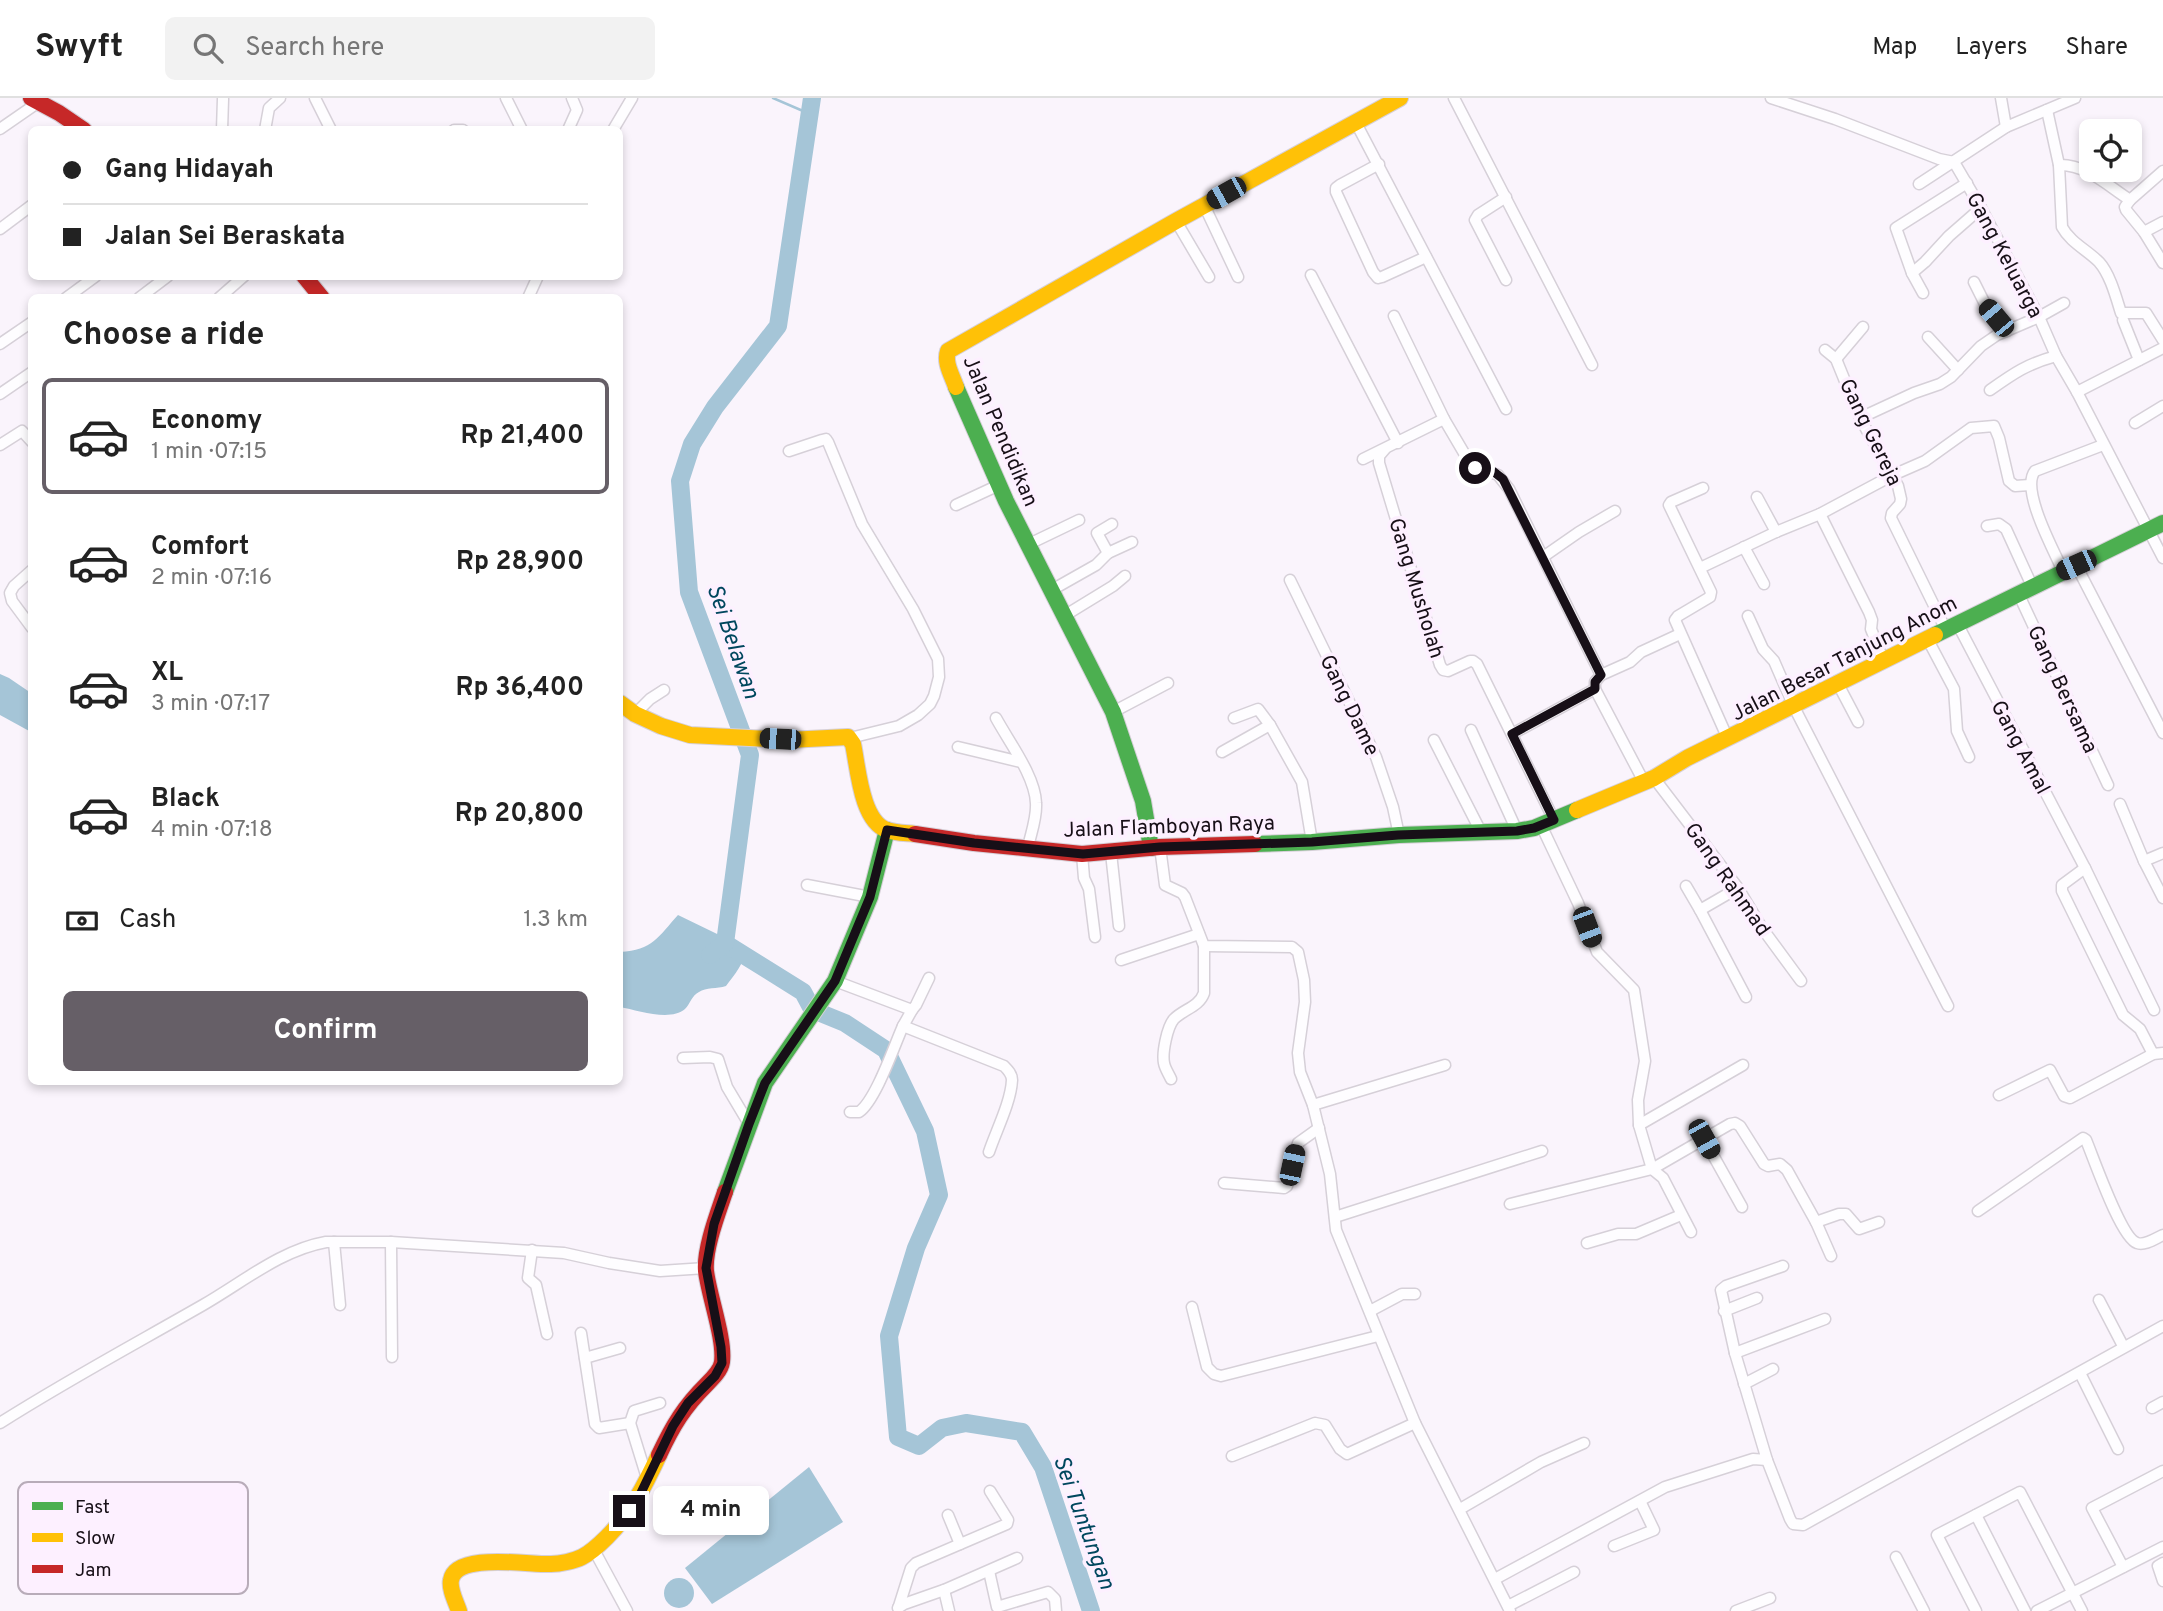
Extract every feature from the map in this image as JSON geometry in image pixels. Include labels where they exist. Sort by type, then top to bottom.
[{"type":"street","points":[[266,126],[270,108],[280,98]]},
{"type":"street","points":[[315,98],[329,126]]},
{"type":"street","points":[[506,98],[520,126]]},
{"type":"street","points":[[570,126],[577,110],[572,98]]},
{"type":"street","points":[[615,126],[632,98]]},
{"type":"street","name":"Jalan Pendidikan","points":[[1156,848],[1113,712],[999,485],[948,367],[948,351],[1176,220],[1400,98]]},
{"type":"street","points":[[1454,98],[1592,365]]},
{"type":"street","points":[[1771,98],[1835,119],[1939,159],[1954,162]]},
{"type":"street","points":[[2001,98],[2006,127]]},
{"type":"street","points":[[1919,184],[2006,127],[2075,98]]},
{"type":"street","points":[[222,126],[223,99]]},
{"type":"street","points":[[0,129],[35,100],[78,126]]},
{"type":"street","points":[[2047,110],[2059,165],[2062,228],[2100,263],[2121,313],[2146,313],[2163,340]]},
{"type":"street","points":[[1356,123],[1506,409]]},
{"type":"street","name":"Gang Keluarga","points":[[1954,162],[2039,317],[2056,356],[2103,445],[2156,526],[2163,558]]},
{"type":"street","points":[[1379,164],[1336,188],[1373,272],[1378,278],[1382,277],[1426,257]]},
{"type":"street","points":[[2059,165],[2080,168],[2130,201]]},
{"type":"street","points":[[2163,171],[2125,207],[2163,263]]},
{"type":"street","points":[[1923,293],[1912,272],[1896,228],[1967,183]]},
{"type":"street","points":[[1506,197],[1478,215],[1475,220],[1506,279]]},
{"type":"street","points":[[1204,205],[1238,276]]},
{"type":"street","points":[[0,229],[28,208]]},
{"type":"street","points":[[1912,272],[1981,208]]},
{"type":"street","points":[[1176,220],[1209,277]]},
{"type":"street","points":[[2144,232],[2163,222]]},
{"type":"street","points":[[1311,275],[1398,443]]},
{"type":"street","points":[[71,294],[91,280]]},
{"type":"street","points":[[144,294],[163,280]]},
{"type":"street","points":[[224,294],[239,280]]},
{"type":"street","points":[[1974,282],[1986,306],[2007,331]]},
{"type":"street","points":[[1860,418],[1940,384],[1981,346],[2064,303]]},
{"type":"street","points":[[1394,316],[1444,419],[1471,465],[1494,472],[1503,479],[1601,675]]},
{"type":"street","points":[[2123,320],[2139,360]]},
{"type":"street","points":[[0,344],[28,325]]},
{"type":"street","points":[[1836,359],[1863,327]]},
{"type":"street","points":[[1928,337],[1958,370]]},
{"type":"street","points":[[2077,392],[2163,348]]},
{"type":"street","name":"Gang Gereja","points":[[1825,350],[1836,359],[1860,418],[1893,475],[1901,499],[1891,518],[1952,627]]},
{"type":"street","points":[[1990,390],[2031,363],[2056,356]]},
{"type":"street","points":[[0,394],[28,375]]},
{"type":"street","points":[[2135,422],[2163,406]]},
{"type":"street","points":[[1363,459],[1444,419]]},
{"type":"street","points":[[1700,568],[1820,514],[1893,475],[1926,461],[1971,428],[1990,425],[1996,429],[2011,485],[2030,485]]},
{"type":"street","points":[[0,445],[22,431],[28,438]]},
{"type":"street","points":[[623,705],[661,726],[690,735],[780,739],[850,738],[899,726],[929,705],[939,677],[938,659],[913,609],[862,524],[826,439],[789,451]]},
{"type":"street","points":[[2103,445],[2035,471],[2031,474],[2030,485],[2035,507],[2163,733]]},
{"type":"street","name":"Gang Musholah","points":[[1385,449],[1379,456],[1379,463],[1440,665],[1443,670],[1448,671],[1473,661],[1477,664],[1512,734],[1597,952],[1634,990],[1645,1061],[1638,1100],[1639,1125],[1651,1169]]},
{"type":"street","points":[[956,505],[999,485]]},
{"type":"street","points":[[1703,488],[1669,505],[1712,592],[1710,597],[1675,618],[1728,739]]},
{"type":"street","points":[[1757,497],[1776,532]]},
{"type":"street","points":[[1543,557],[1615,511]]},
{"type":"street","points":[[1820,514],[1871,617],[1871,629],[1884,662]]},
{"type":"street","points":[[1027,545],[1079,520]]},
{"type":"street","points":[[1108,553],[1097,533],[1112,524]]},
{"type":"street","name":"Gang Bersama","points":[[1987,526],[1998,524],[2006,529],[2025,590],[2108,785]]},
{"type":"street","name":"Jalan Besar Tanjung Anom","points":[[1548,823],[1649,780],[1686,758],[2156,526]]},
{"type":"street","points":[[1050,591],[1096,565],[1108,553],[1132,542]]},
{"type":"street","points":[[1744,547],[1764,584]]},
{"type":"street","points":[[28,574],[10,593],[12,601],[28,623]]},
{"type":"street","points":[[1064,616],[1125,576]]},
{"type":"street","name":"Gang Dame","points":[[1290,580],[1376,757],[1393,807],[1398,835]]},
{"type":"street","points":[[1748,616],[1763,649],[1774,661],[1794,707],[1948,1006]]},
{"type":"street","name":"Gang Amal","points":[[1952,627],[2085,868],[2154,1010]]},
{"type":"street","points":[[1512,734],[1595,689],[1595,682],[1601,675],[1680,634]]},
{"type":"street","points":[[1928,640],[1954,689],[1957,730],[1969,757]]},
{"type":"street","points":[[1113,712],[1168,683]]},
{"type":"street","points":[[1838,684],[1858,722]]},
{"type":"street","name":"Gang Rahmad","points":[[1595,689],[1649,780],[1738,887],[1762,928],[1801,981]]},
{"type":"street","points":[[635,714],[664,690]]},
{"type":"street","points":[[1234,718],[1258,709],[1270,725],[1302,782],[1312,842]]},
{"type":"street","points":[[996,718],[1028,775],[1036,803],[1028,847]]},
{"type":"street","points":[[1222,752],[1270,725]]},
{"type":"street","points":[[1471,730],[1517,831]]},
{"type":"street","points":[[459,1611],[450,1583],[453,1573],[464,1566],[477,1562],[553,1564],[581,1558],[598,1546],[620,1524],[638,1499],[673,1426],[688,1403],[715,1376],[722,1363],[706,1268],[714,1224],[765,1083],[835,981],[870,897],[887,830],[874,821],[864,801],[850,738]]},
{"type":"street","points":[[1434,740],[1482,832]]},
{"type":"street","points":[[958,747],[1021,762]]},
{"type":"street","points":[[2120,804],[2163,898]]},
{"type":"street","name":"Jalan Flamboyan Raya","points":[[887,830],[974,843],[1083,854],[1398,835],[1517,831],[1548,823]]},
{"type":"street","points":[[1156,848],[1165,885],[1185,897],[1204,946],[1202,999],[1171,1022],[1164,1065],[1171,1079]]},
{"type":"street","points":[[1111,853],[1119,926]]},
{"type":"street","points":[[2144,861],[2163,853]]},
{"type":"street","points":[[1083,854],[1084,878],[1089,889],[1095,937]]},
{"type":"street","points":[[1999,1095],[2050,1070],[2064,1096],[2070,1098],[2158,1053],[2140,1029],[2123,1015],[2062,891],[2062,885],[2085,868]]},
{"type":"street","points":[[807,885],[870,897]]},
{"type":"street","points":[[1686,886],[1746,997]]},
{"type":"street","points":[[1700,910],[1738,887]]},
{"type":"street","points":[[1121,961],[1199,934]]},
{"type":"street","points":[[1204,946],[1292,947],[1298,952],[1305,1002],[1298,1053],[1300,1072],[1313,1105],[1330,1174],[1336,1230],[1415,1423],[1509,1609],[1574,1572]]},
{"type":"street","points":[[850,1112],[859,1112],[864,1108],[929,978]]},
{"type":"street","points":[[835,981],[912,1010]]},
{"type":"street","points":[[903,1026],[1004,1066],[1010,1072],[1012,1080],[1007,1101],[989,1152]]},
{"type":"street","points":[[683,1058],[718,1059],[727,1087],[749,1124]]},
{"type":"street","points":[[1313,1105],[1445,1065]]},
{"type":"street","points":[[1639,1125],[1744,1065]]},
{"type":"street","points":[[1510,1204],[1651,1169],[1735,1123],[1741,1126],[1764,1164],[1780,1164],[1787,1170],[1816,1222],[1831,1256]]},
{"type":"street","points":[[1224,1183],[1284,1188],[1287,1186],[1298,1143],[1319,1128]]},
{"type":"street","points":[[1978,1211],[2083,1138],[2129,1238],[2142,1244],[2163,1235]]},
{"type":"street","points":[[1704,1139],[1741,1207]]},
{"type":"street","points":[[1335,1217],[1542,1151]]},
{"type":"street","points":[[1651,1169],[1663,1178],[1691,1232]]},
{"type":"street","points":[[1816,1222],[1839,1213],[1846,1214],[1859,1229],[1879,1222]]},
{"type":"street","points":[[1587,1243],[1618,1234],[1636,1234],[1681,1215]]},
{"type":"street","points":[[0,1423],[286,1254],[312,1245],[334,1242],[391,1242],[564,1253],[660,1270],[706,1268]]},
{"type":"street","points":[[334,1242],[341,1305]]},
{"type":"street","points":[[391,1242],[392,1357]]},
{"type":"street","points":[[531,1251],[528,1278],[536,1285],[547,1334]]},
{"type":"street","points":[[1783,1266],[1722,1287],[1721,1291],[1735,1353],[1767,1460],[1793,1524],[1803,1525],[2163,1325]]},
{"type":"street","points":[[1370,1311],[1402,1294],[1415,1294]]},
{"type":"street","points":[[1724,1311],[1757,1297]]},
{"type":"street","points":[[2099,1300],[2123,1346]]},
{"type":"street","points":[[1192,1307],[1207,1367],[1213,1374],[1222,1376],[1378,1336]]},
{"type":"street","points":[[1735,1353],[1825,1319]]},
{"type":"street","points":[[581,1334],[595,1424],[604,1429],[630,1423]]},
{"type":"street","points":[[584,1358],[620,1348]]},
{"type":"street","points":[[1744,1384],[1773,1369]]},
{"type":"street","points":[[2080,1373],[2118,1449]]},
{"type":"street","points":[[2152,1408],[2163,1402]]},
{"type":"street","points":[[647,1478],[630,1423],[634,1410],[660,1403]]},
{"type":"street","points":[[1232,1455],[1315,1423],[1325,1425],[1340,1449],[1347,1454],[1415,1423]]},
{"type":"street","points":[[1460,1509],[1541,1462],[1584,1443]]},
{"type":"street","points":[[1495,1579],[1665,1487],[1753,1459],[1767,1460]]},
{"type":"street","points":[[2123,1567],[2092,1508],[2163,1471]]},
{"type":"street","points":[[898,1609],[911,1568],[916,1563],[1008,1522],[990,1491]]},
{"type":"street","points":[[1976,1611],[1937,1535],[2020,1492],[2080,1610]]},
{"type":"street","points":[[1614,1546],[1654,1530],[1640,1501]]},
{"type":"street","points":[[948,1515],[960,1544]]},
{"type":"street","points":[[1976,1515],[2025,1611]]},
{"type":"street","points":[[598,1546],[627,1611]]},
{"type":"street","points":[[2037,1611],[2163,1547]]},
{"type":"street","points":[[1896,1557],[1924,1611]]},
{"type":"street","points":[[898,1609],[1017,1558]]},
{"type":"street","points":[[2163,1563],[2157,1569],[2163,1581]]},
{"type":"street","points":[[989,1571],[997,1606],[1048,1592],[1055,1599],[1056,1611]]},
{"type":"street","points":[[944,1590],[949,1611]]},
{"type":"street","points":[[1736,1611],[1770,1598]]},
{"type":"water","points":[[0,674],[28,691],[28,730],[0,715]]},
{"type":"water","points":[[678,915],[746,948],[739,968],[726,986],[699,992],[679,1013],[662,1015],[623,1008],[623,952],[648,945],[660,936]]},
{"type":"water","points":[[809,1467],[843,1522],[712,1604],[685,1568]]},
{"type":"water","points":[[679,1578],[690,1582],[694,1593],[690,1604],[679,1608],[668,1604],[664,1593],[668,1582]]},
{"type":"waterway","points":[[773,98],[810,114]]},
{"type":"waterway","name":"Sei Belawan","points":[[710,955],[725,943],[750,755],[689,592],[680,481],[692,444],[715,407],[778,326],[812,98]]},
{"type":"waterway","name":"Sei Tuntungan","points":[[726,944],[803,992],[811,1007],[818,1012],[845,1023],[886,1050],[925,1131],[939,1195],[916,1248],[889,1336],[898,1437],[919,1446],[942,1428],[966,1423],[1022,1432],[1043,1467],[1091,1611]]},
{"type":"traffic: fast","points":[[956,387],[1006,501],[1113,712],[1143,801],[1151,848]]},
{"type":"traffic: fast","points":[[1935,635],[2163,523]]},
{"type":"traffic: fast","points":[[1255,844],[1517,831],[1534,828],[1577,810]]},
{"type":"traffic: fast","points":[[725,1192],[765,1083],[835,981],[870,897],[887,830]]},
{"type":"traffic: slow","points":[[956,387],[948,364],[948,351],[1400,98]]},
{"type":"traffic: slow","points":[[1577,810],[1654,778],[1687,758],[1935,635]]},
{"type":"traffic: slow","points":[[623,705],[661,726],[690,735],[788,740],[848,737],[853,744],[862,792],[871,816],[878,825],[887,830],[915,834]]},
{"type":"traffic: slow","points":[[459,1611],[451,1580],[456,1571],[466,1566],[495,1562],[559,1563],[586,1555],[616,1528],[643,1488],[659,1455]]},
{"type":"traffic: jam","points":[[31,98],[78,126]]},
{"type":"traffic: jam","points":[[307,280],[319,294]]},
{"type":"traffic: jam","points":[[915,834],[1082,854],[1160,847],[1255,844]]},
{"type":"traffic: jam","points":[[659,1455],[680,1417],[721,1365],[721,1342],[706,1262],[712,1231],[725,1192]]},
{"type":"route","points":[[629,1511],[638,1499],[673,1426],[688,1403],[715,1376],[722,1363],[706,1268],[714,1224],[765,1083],[835,981],[870,897],[887,830],[974,843],[1083,854],[1160,847],[1517,831],[1554,820],[1512,734],[1595,689],[1595,682],[1601,675],[1503,479],[1494,472],[1475,468]]}]
